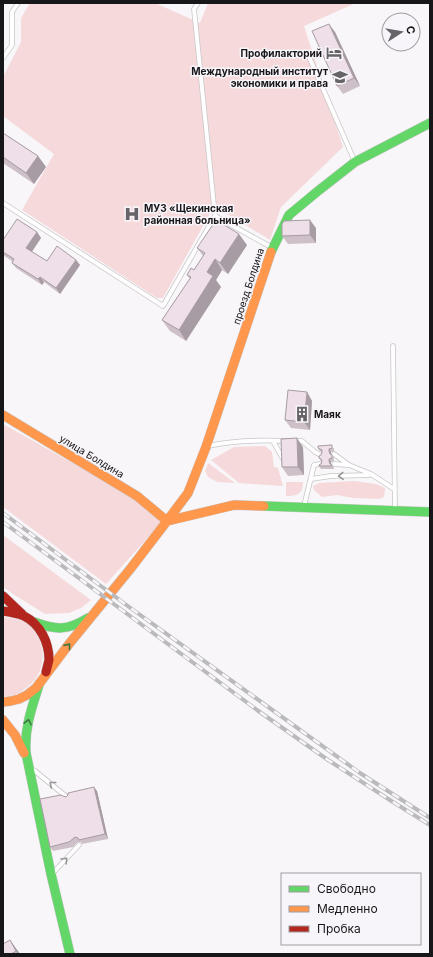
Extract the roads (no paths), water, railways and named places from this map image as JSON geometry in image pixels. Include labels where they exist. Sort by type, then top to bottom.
[{"type":"main road","name":"проезд Болдина","points":[[42,681],[59,656],[148,546],[188,493],[206,447],[272,248],[289,215],[355,162],[430,122]]},
{"type":"main road","name":"улица Болдина","points":[[3,415],[137,496],[167,521]]},
{"type":"main road","points":[[167,521],[234,505],[430,512]]},
{"type":"main road","points":[[3,596],[38,627],[47,642],[49,651],[47,669],[31,711],[26,741],[28,764],[51,874],[70,954]]},
{"type":"main road","points":[[3,611],[16,613],[46,626],[57,628],[79,624],[94,614]]},
{"type":"main road","points":[[3,702],[18,700],[26,696],[42,681]]},
{"type":"main road","points":[[3,720],[14,732],[21,744],[28,764]]},
{"type":"lane","points":[[3,58],[12,44],[12,12],[18,3]]},
{"type":"lane","points":[[3,203],[163,306],[216,216],[194,9],[198,3]]},
{"type":"lane","points":[[310,60],[355,162]]},
{"type":"lane","points":[[216,216],[272,248]]},
{"type":"lane","points":[[393,346],[395,510]]},
{"type":"lane","points":[[206,447],[219,444],[260,441],[302,441],[321,455]]},
{"type":"lane","points":[[273,441],[283,459]]},
{"type":"lane","points":[[334,454],[349,465],[371,474],[394,489]]},
{"type":"lane","points":[[304,507],[314,465],[321,464]]},
{"type":"lane","points":[[334,464],[349,465]]},
{"type":"lane","points":[[311,479],[331,476],[371,474]]},
{"type":"lane","points":[[28,764],[68,798]]},
{"type":"lane","points":[[51,874],[79,845]]},
{"type":"railway","points":[[3,513],[125,604],[360,773],[430,818]]},
{"type":"railway","points":[[3,522],[257,710],[328,760],[430,825]]},
{"type":"place","name":"Профилакторий","points":[[334,53]]},
{"type":"place","name":"Международный институт экономики и права","points":[[340,77]]},
{"type":"place","name":"МУЗ «Щекинская районная больница»","points":[[132,214]]},
{"type":"place","name":"Маяк","points":[[302,414]]}]
